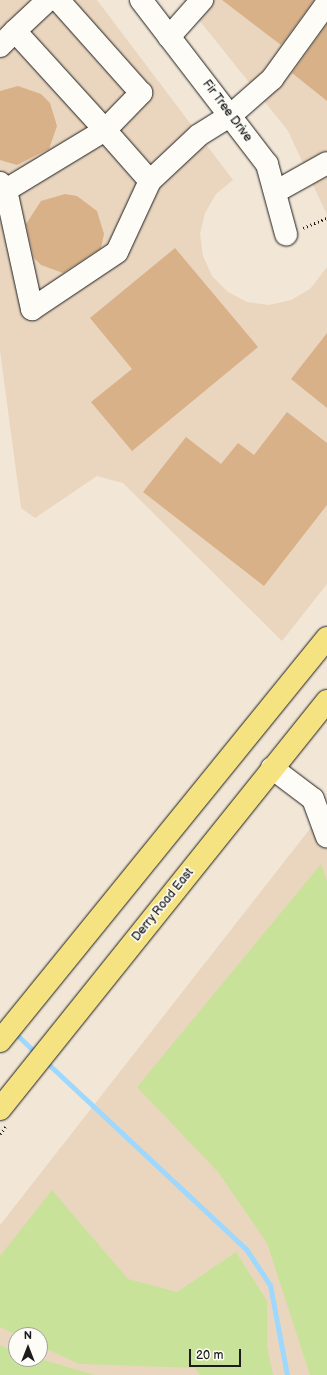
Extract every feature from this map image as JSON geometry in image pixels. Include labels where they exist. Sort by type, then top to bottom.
[{"type":"main road","points":[[0,1041],[327,638]]},
{"type":"main road","name":"Derry Road East","points":[[0,1108],[327,701]]},
{"type":"street","points":[[0,46],[48,0]]},
{"type":"street","points":[[58,0],[141,93],[105,130],[3,187],[32,310],[117,252],[150,182],[199,135],[232,115],[272,79],[327,3]]},
{"type":"street","name":"Fir Tree Drive","points":[[141,0],[232,115],[267,164],[277,191],[286,234]]},
{"type":"street","points":[[169,37],[202,0]]},
{"type":"street","points":[[15,31],[150,182]]},
{"type":"street","points":[[277,191],[327,163]]},
{"type":"street","points":[[272,768],[313,799],[327,837]]},
{"type":"path","points":[[286,234],[327,218]]},
{"type":"shaded area","points":[[0,0],[97,0],[233,180],[216,194],[205,213],[200,234],[203,256],[212,276],[228,292],[247,302],[269,305],[291,300],[310,289],[327,267],[327,584],[282,641],[123,483],[97,476],[35,518],[21,508],[0,351]]},
{"type":"shaded area","points":[[183,0],[327,0],[327,215],[288,131]]},
{"type":"shaded area","points":[[327,807],[327,1375],[0,1375],[0,1225]]},
{"type":"green space","points":[[321,864],[327,881],[327,1375],[310,1375],[267,1243],[218,1172],[137,1087]]},
{"type":"green space","points":[[52,1190],[128,1279],[177,1292],[236,1252],[267,1301],[267,1346],[273,1375],[200,1375],[195,1368],[79,1364],[48,1350],[48,1327],[8,1327],[8,1331],[0,1327],[0,1256]]},
{"type":"green space","points":[[0,1345],[8,1348],[8,1367],[48,1367],[48,1361],[95,1375],[0,1375]]},
{"type":"building","points":[[222,0],[314,0],[281,45]]},
{"type":"building","points":[[327,24],[327,101],[292,73]]},
{"type":"building","points":[[18,86],[41,94],[50,103],[57,126],[49,149],[17,165],[0,160],[0,91]]},
{"type":"building","points":[[65,194],[77,196],[97,211],[104,234],[101,248],[63,273],[41,265],[34,258],[26,224],[41,201]]},
{"type":"building","points":[[175,248],[258,347],[132,451],[91,402],[132,369],[90,318]]},
{"type":"building","points":[[327,333],[327,408],[291,379]]},
{"type":"building","points":[[287,412],[327,443],[327,505],[264,586],[143,492],[186,437],[221,464],[238,443],[254,455]]},
{"type":"waterway","points":[[14,1032],[37,1054]]},
{"type":"waterway","points":[[45,1061],[246,1249],[270,1285],[287,1375]]}]
